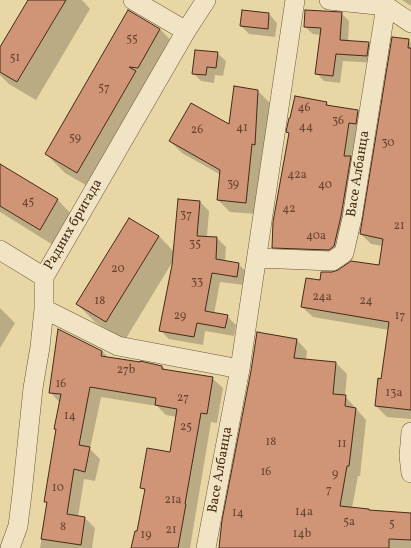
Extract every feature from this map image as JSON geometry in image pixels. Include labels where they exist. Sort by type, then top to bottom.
[{"type":"street","points":[[133,0],[186,31]]},
{"type":"street","name":"Радних бригада","points":[[10,548],[18,526],[33,388],[40,347],[44,309],[44,277],[186,31],[207,0]]},
{"type":"street","name":"Васе Албанца","points":[[206,548],[240,369],[295,0]]},
{"type":"street","points":[[329,0],[386,6],[411,23]]},
{"type":"street","name":"Васе Албанца","points":[[257,258],[332,261],[344,253],[352,218],[386,6]]},
{"type":"street","points":[[0,250],[44,277]]},
{"type":"street","points":[[44,309],[118,346],[240,369]]},
{"type":"street","points":[[411,432],[409,456],[411,473]]},
{"type":"building","points":[[28,0],[66,0],[17,82],[0,72],[0,47]]},
{"type":"building","points":[[128,10],[160,29],[138,68],[129,67],[136,71],[77,173],[45,154]]},
{"type":"building","points":[[242,10],[269,13],[268,29],[240,26]]},
{"type":"building","points":[[305,10],[342,12],[340,40],[369,42],[367,56],[336,54],[333,76],[315,74],[321,28],[304,27]]},
{"type":"building","points":[[392,37],[409,39],[408,48],[411,48],[411,410],[375,406],[378,378],[381,379],[389,322],[301,307],[306,278],[320,280],[321,272],[332,272],[338,270],[351,261],[379,265],[383,239],[360,234]]},
{"type":"building","points":[[195,50],[218,52],[216,68],[207,67],[206,75],[192,74]]},
{"type":"building","points":[[234,86],[258,90],[255,145],[252,144],[246,203],[217,200],[220,170],[169,141],[191,103],[229,124]]},
{"type":"building","points":[[295,96],[327,102],[326,105],[358,110],[356,124],[349,123],[344,156],[351,156],[341,216],[334,246],[329,250],[272,248],[273,222],[289,133],[286,132]]},
{"type":"building","points":[[0,164],[58,199],[40,230],[0,206]]},
{"type":"building","points":[[178,199],[200,201],[197,236],[217,237],[216,259],[239,263],[237,277],[212,273],[205,311],[228,315],[225,328],[197,323],[194,337],[159,331],[172,265]]},
{"type":"building","points":[[129,218],[159,236],[106,322],[76,304]]},
{"type":"building","points":[[58,329],[102,351],[101,356],[140,361],[162,366],[162,369],[213,377],[207,414],[201,413],[178,548],[131,548],[135,531],[137,531],[145,489],[140,488],[147,448],[170,452],[177,409],[155,405],[156,398],[90,387],[79,445],[90,447],[85,472],[74,469],[67,514],[85,517],[81,545],[41,539],[47,502],[44,502],[56,429],[54,429],[61,394],[49,393]]},
{"type":"building","points":[[257,332],[297,339],[294,358],[336,362],[333,394],[346,395],[345,406],[356,408],[349,466],[347,466],[340,506],[411,513],[411,540],[389,539],[389,548],[219,548],[222,520],[251,371]]}]
